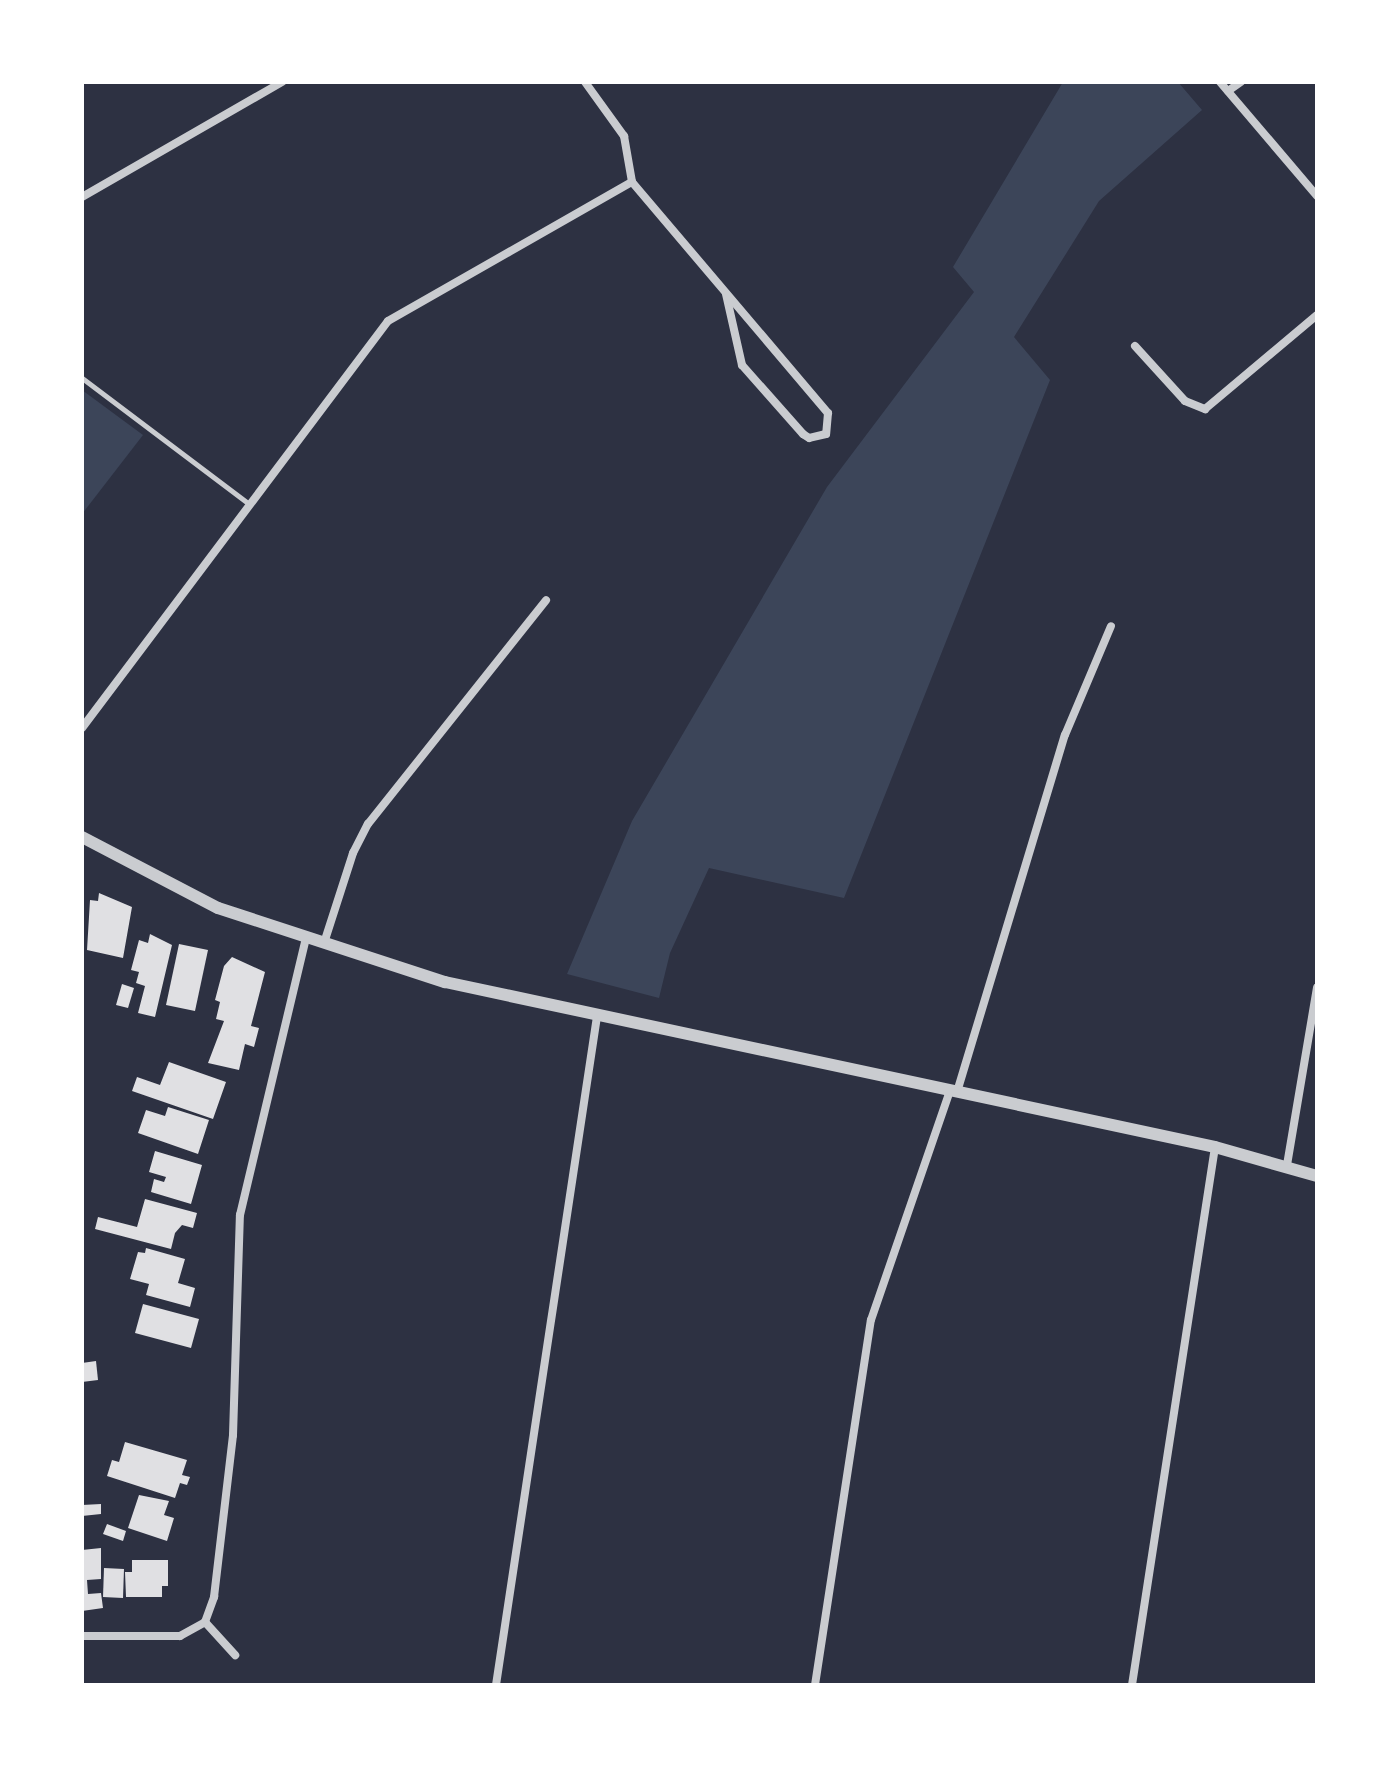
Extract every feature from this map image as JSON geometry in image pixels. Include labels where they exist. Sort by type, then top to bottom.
[{"type":"street","points":[[82,197],[282,82]]},
{"type":"street","points":[[585,82],[624,136],[632,182],[828,413],[826,434],[809,438],[803,434],[742,365],[726,294]]},
{"type":"street","points":[[1220,82],[1317,196]]},
{"type":"street","points":[[1228,91],[1241,82]]},
{"type":"street","points":[[82,728],[248,503],[388,321],[632,182]]},
{"type":"street","points":[[1135,346],[1185,401],[1205,409],[1317,315]]},
{"type":"street","points":[[324,943],[353,853],[368,824],[546,600]]},
{"type":"street","points":[[815,1685],[871,1320],[954,1092],[1065,735],[1111,626]]},
{"type":"street","points":[[82,837],[218,908],[445,982],[1215,1147],[1317,1176]]},
{"type":"street","points":[[82,1636],[180,1636],[205,1622],[213,1606],[233,1435],[240,1215],[306,937]]},
{"type":"street","points":[[1287,1165],[1317,988]]},
{"type":"street","points":[[496,1685],[597,1016]]},
{"type":"street","points":[[1132,1685],[1215,1147]]},
{"type":"street","points":[[205,1622],[235,1655]]},
{"type":"lane","points":[[82,378],[248,503]]},
{"type":"shaded area","points":[[1063,82],[1178,82],[1202,110],[1099,201],[1014,337],[1050,380],[844,898],[709,868],[670,953],[659,998],[567,974],[632,821],[827,487],[974,292],[953,267]]},
{"type":"shaded area","points":[[82,390],[143,435],[82,514]]},
{"type":"building","points":[[99,893],[132,907],[123,958],[87,950],[90,900],[98,901]]},
{"type":"building","points":[[150,934],[172,945],[155,1017],[138,1013],[145,986],[136,983],[139,972],[131,970],[139,940],[148,943]]},
{"type":"building","points":[[179,944],[208,950],[195,1011],[166,1005]]},
{"type":"building","points":[[232,957],[265,972],[251,1026],[259,1028],[254,1047],[245,1044],[239,1070],[208,1063],[224,1021],[216,1019],[220,1002],[215,1000],[224,966]]},
{"type":"building","points":[[122,984],[134,988],[128,1008],[116,1005]]},
{"type":"building","points":[[169,1062],[226,1082],[213,1119],[132,1091],[137,1077],[160,1085]]},
{"type":"building","points":[[168,1107],[209,1120],[198,1154],[138,1133],[146,1110],[165,1116]]},
{"type":"building","points":[[155,1151],[202,1165],[191,1204],[151,1192],[154,1179],[164,1182],[166,1177],[149,1172]]},
{"type":"building","points":[[145,1199],[197,1213],[193,1228],[182,1225],[175,1233],[171,1249],[95,1229],[98,1217],[137,1227]]},
{"type":"building","points":[[146,1248],[185,1259],[178,1283],[195,1288],[190,1307],[146,1295],[149,1284],[130,1279],[138,1252],[145,1253]]},
{"type":"building","points":[[143,1304],[199,1319],[191,1348],[135,1333]]},
{"type":"building","points":[[96,1361],[98,1380],[82,1382],[82,1363]]},
{"type":"building","points":[[125,1442],[187,1460],[182,1475],[190,1477],[187,1485],[180,1483],[175,1498],[107,1476],[112,1460],[119,1462]]},
{"type":"building","points":[[139,1495],[169,1501],[164,1515],[174,1518],[167,1541],[128,1528]]},
{"type":"building","points":[[101,1504],[101,1514],[82,1516],[82,1505]]},
{"type":"building","points":[[107,1524],[126,1531],[123,1541],[103,1534]]},
{"type":"building","points":[[101,1548],[101,1579],[87,1580],[88,1594],[101,1593],[103,1608],[82,1611],[82,1550]]},
{"type":"building","points":[[132,1560],[168,1560],[168,1586],[162,1586],[162,1597],[126,1597],[125,1572],[132,1572]]},
{"type":"building","points":[[104,1568],[124,1569],[123,1598],[103,1597]]}]
